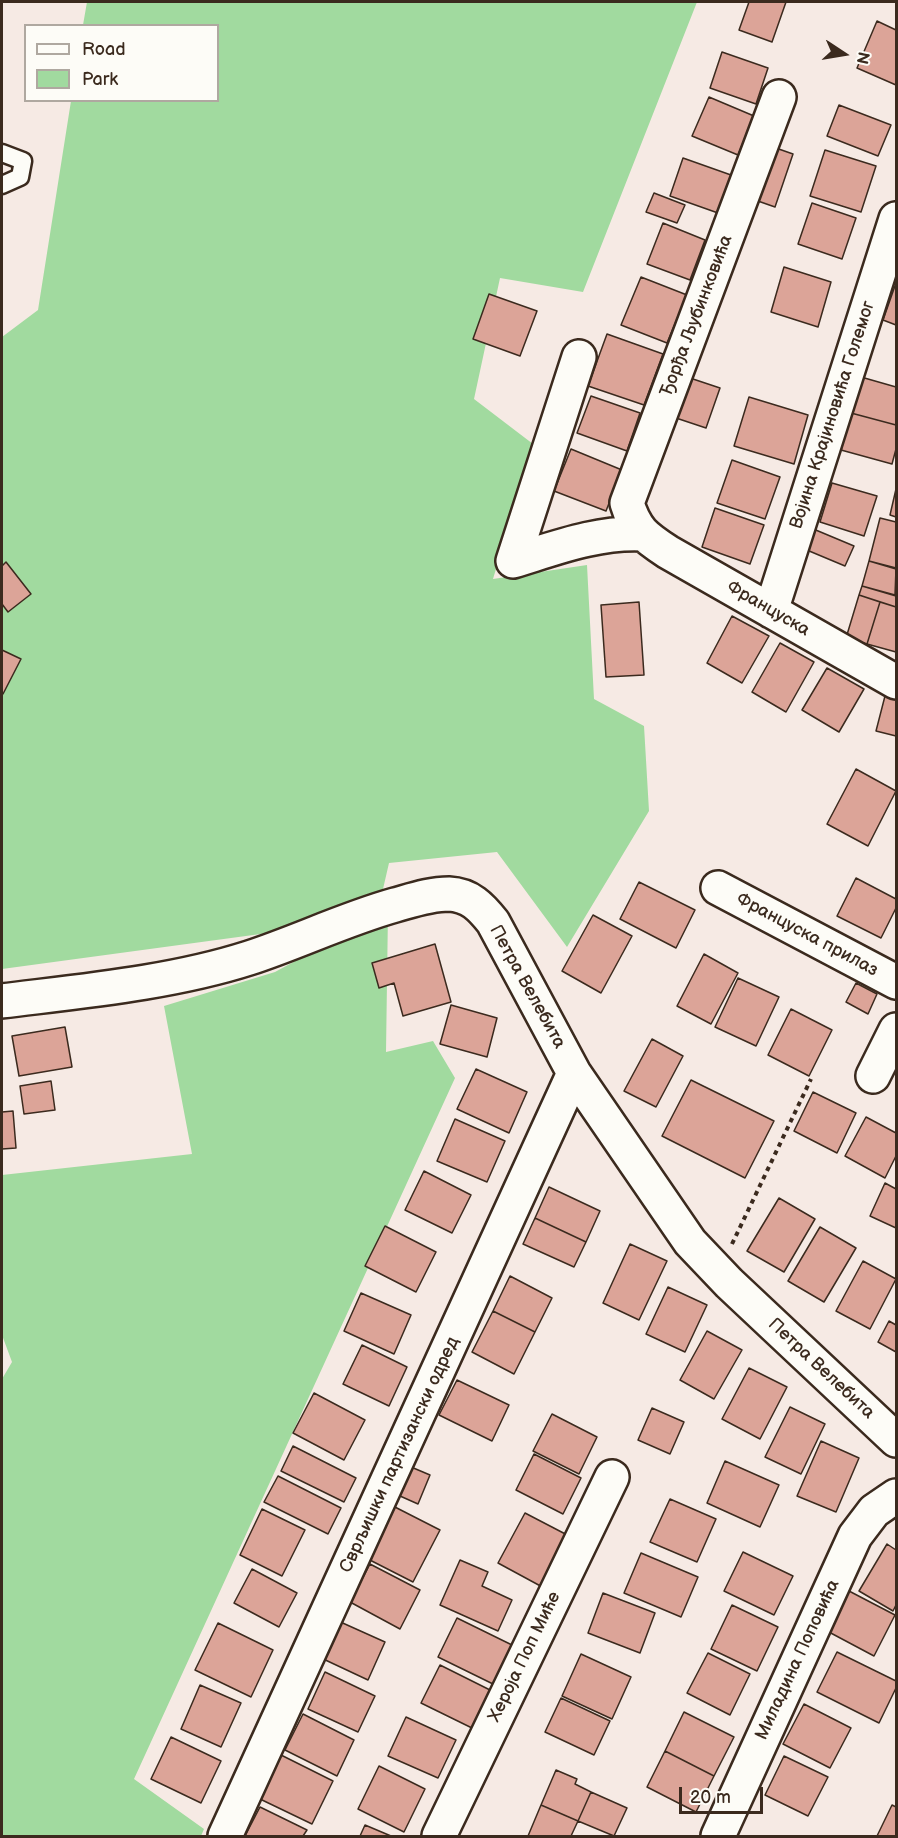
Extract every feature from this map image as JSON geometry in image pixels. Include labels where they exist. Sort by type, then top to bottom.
[{"type":"street","name":"Ђорђа Љубинковића","points":[[642,534],[633,522],[627,503],[779,97]]},
{"type":"street","name":"Војина Крајиновића Големог","points":[[771,611],[897,219]]},
{"type":"street","points":[[579,357],[513,561],[584,540],[618,533],[642,534]]},
{"type":"street","name":"Француска","points":[[642,534],[668,552],[897,682]]},
{"type":"street","name":"Француска прилаз","points":[[718,888],[897,982]]},
{"type":"street","name":"Петра Велебита","points":[[2,1001],[127,985],[248,958],[358,916],[429,896],[458,895],[475,902],[493,922],[574,1073],[651,1189],[690,1242],[718,1272],[897,1440]]},
{"type":"street","points":[[873,1076],[897,1030]]},
{"type":"street","name":"Сврљишки партизански одред","points":[[225,1836],[574,1073]]},
{"type":"street","name":"Хероја Поп Миће","points":[[439,1836],[612,1477]]},
{"type":"street","name":"Миладина Поповића","points":[[717,1836],[855,1536],[874,1511],[897,1497]]},
{"type":"lane","points":[[2,153],[23,161],[20,177],[2,185]]},
{"type":"path","points":[[718,1272],[811,1079]]},
{"type":"green space","points":[[87,2],[697,2],[583,292],[500,278],[474,399],[533,444],[493,579],[587,565],[594,699],[644,726],[649,811],[567,947],[497,852],[389,863],[380,902],[316,922],[268,933],[2,969],[2,337],[38,310],[71,102],[219,102],[219,24],[83,24]]},
{"type":"green space","points":[[388,911],[386,1052],[433,1041],[455,1078],[134,1779],[204,1829],[201,1836],[2,1836],[2,1379],[12,1362],[2,1335],[2,1175],[192,1154],[164,1006],[275,972]]},
{"type":"building","points":[[749,2],[786,2],[772,42],[739,30]]},
{"type":"building","points":[[877,21],[896,30],[896,85],[857,68]]},
{"type":"building","points":[[722,52],[768,68],[756,104],[710,88]]},
{"type":"building","points":[[709,97],[754,116],[738,155],[692,136]]},
{"type":"building","points":[[839,105],[891,125],[878,156],[827,136]]},
{"type":"building","points":[[773,147],[793,154],[775,207],[755,200]]},
{"type":"building","points":[[825,150],[876,166],[861,212],[810,196]]},
{"type":"building","points":[[683,158],[731,175],[718,213],[670,196]]},
{"type":"building","points":[[654,193],[685,205],[677,223],[646,212]]},
{"type":"building","points":[[812,203],[856,218],[842,259],[798,244]]},
{"type":"building","points":[[663,223],[705,240],[690,280],[647,264]]},
{"type":"building","points":[[784,267],[831,282],[818,327],[771,312]]},
{"type":"building","points":[[641,277],[687,295],[667,343],[621,325]]},
{"type":"building","points":[[896,283],[896,325],[883,320]]},
{"type":"building","points":[[489,294],[537,311],[520,356],[473,339]]},
{"type":"building","points":[[607,334],[663,354],[644,405],[588,386]]},
{"type":"building","points":[[687,377],[720,388],[706,428],[673,417]]},
{"type":"building","points":[[861,377],[896,387],[896,425],[851,413]]},
{"type":"building","points":[[591,396],[640,413],[627,451],[577,433]]},
{"type":"building","points":[[749,397],[808,415],[794,464],[734,446]]},
{"type":"building","points":[[851,413],[896,425],[896,449],[892,464],[841,450]]},
{"type":"building","points":[[571,449],[622,470],[606,511],[554,491]]},
{"type":"building","points":[[732,460],[780,477],[765,519],[717,503]]},
{"type":"building","points":[[832,483],[877,496],[864,536],[820,522]]},
{"type":"building","points":[[896,489],[896,517],[890,515]]},
{"type":"building","points":[[715,508],[764,525],[750,564],[702,547]]},
{"type":"building","points":[[880,518],[896,522],[896,568],[869,561]]},
{"type":"building","points":[[811,528],[854,546],[845,566],[802,548]]},
{"type":"building","points":[[869,561],[896,569],[895,595],[862,586]]},
{"type":"building","points":[[6,562],[31,594],[8,612],[2,604],[2,566]]},
{"type":"building","points":[[862,586],[896,596],[896,607],[859,595]]},
{"type":"building","points":[[859,595],[880,602],[867,644],[846,638]]},
{"type":"building","points":[[639,602],[644,675],[606,677],[601,605]]},
{"type":"building","points":[[880,602],[896,607],[896,652],[867,644]]},
{"type":"building","points":[[732,616],[769,636],[742,683],[707,663]]},
{"type":"building","points":[[780,643],[814,662],[786,712],[752,692]]},
{"type":"building","points":[[2,650],[21,659],[3,694],[2,693]]},
{"type":"building","points":[[827,668],[864,689],[839,732],[802,710]]},
{"type":"building","points":[[885,696],[896,699],[896,736],[876,731]]},
{"type":"building","points":[[856,769],[896,791],[868,846],[827,824]]},
{"type":"building","points":[[856,878],[896,899],[896,908],[881,938],[837,916]]},
{"type":"building","points":[[639,882],[695,910],[676,948],[620,919]]},
{"type":"building","points":[[593,915],[632,936],[601,993],[562,971]]},
{"type":"building","points":[[435,944],[451,1002],[403,1016],[394,983],[379,988],[372,963]]},
{"type":"building","points":[[704,954],[738,973],[711,1024],[677,1006]]},
{"type":"building","points":[[738,978],[779,997],[756,1046],[715,1027]]},
{"type":"building","points":[[856,983],[877,994],[868,1014],[846,1002]]},
{"type":"building","points":[[451,1005],[497,1018],[487,1057],[440,1044]]},
{"type":"building","points":[[791,1009],[832,1030],[809,1076],[768,1055]]},
{"type":"building","points":[[65,1027],[72,1067],[19,1076],[12,1036]]},
{"type":"building","points":[[652,1039],[683,1056],[656,1107],[624,1091]]},
{"type":"building","points":[[476,1069],[527,1092],[509,1133],[457,1109]]},
{"type":"building","points":[[691,1080],[774,1121],[745,1178],[662,1136]]},
{"type":"building","points":[[51,1081],[55,1110],[24,1114],[20,1086]]},
{"type":"building","points":[[813,1092],[856,1113],[837,1153],[794,1131]]},
{"type":"building","points":[[13,1111],[16,1148],[2,1149],[2,1112]]},
{"type":"building","points":[[866,1117],[896,1133],[896,1156],[885,1178],[845,1156]]},
{"type":"building","points":[[455,1119],[505,1141],[487,1182],[437,1161]]},
{"type":"building","points":[[424,1171],[471,1195],[452,1233],[405,1210]]},
{"type":"building","points":[[885,1183],[896,1189],[896,1228],[870,1216]]},
{"type":"building","points":[[549,1187],[600,1211],[586,1242],[535,1218]]},
{"type":"building","points":[[779,1198],[815,1219],[784,1272],[747,1251]]},
{"type":"building","points":[[535,1218],[586,1242],[574,1267],[523,1244]]},
{"type":"building","points":[[385,1226],[436,1252],[416,1292],[365,1266]]},
{"type":"building","points":[[820,1227],[856,1248],[824,1302],[788,1281]]},
{"type":"building","points":[[630,1244],[667,1261],[639,1320],[603,1303]]},
{"type":"building","points":[[863,1261],[896,1279],[870,1329],[836,1311]]},
{"type":"building","points":[[510,1276],[552,1298],[535,1332],[493,1311]]},
{"type":"building","points":[[668,1287],[707,1305],[685,1352],[646,1334]]},
{"type":"building","points":[[361,1293],[411,1315],[394,1354],[344,1331]]},
{"type":"building","points":[[493,1311],[535,1332],[514,1374],[472,1352]]},
{"type":"building","points":[[889,1321],[896,1325],[896,1352],[878,1342]]},
{"type":"building","points":[[707,1331],[742,1350],[714,1399],[680,1380]]},
{"type":"building","points":[[362,1345],[407,1367],[389,1406],[343,1384]]},
{"type":"building","points":[[749,1368],[787,1387],[760,1439],[722,1419]]},
{"type":"building","points":[[457,1380],[509,1405],[492,1441],[439,1415]]},
{"type":"building","points":[[314,1393],[365,1420],[344,1460],[293,1433]]},
{"type":"building","points":[[790,1407],[825,1424],[801,1474],[765,1457]]},
{"type":"building","points":[[652,1408],[684,1422],[670,1454],[638,1440]]},
{"type":"building","points":[[552,1414],[597,1437],[579,1474],[533,1451]]},
{"type":"building","points":[[821,1441],[859,1458],[836,1512],[797,1496]]},
{"type":"building","points":[[293,1446],[356,1478],[344,1502],[281,1471]]},
{"type":"building","points":[[534,1454],[581,1478],[563,1514],[516,1490]]},
{"type":"building","points":[[725,1461],[779,1485],[760,1527],[707,1503]]},
{"type":"building","points":[[404,1464],[430,1475],[418,1504],[391,1492]]},
{"type":"building","points":[[278,1476],[341,1508],[328,1534],[264,1502]]},
{"type":"building","points":[[670,1499],[716,1519],[697,1562],[650,1542]]},
{"type":"building","points":[[389,1504],[440,1530],[413,1582],[362,1556]]},
{"type":"building","points":[[262,1509],[305,1530],[282,1576],[240,1555]]},
{"type":"building","points":[[525,1513],[573,1538],[546,1589],[498,1563]]},
{"type":"building","points":[[887,1544],[896,1550],[896,1605],[893,1611],[859,1591]]},
{"type":"building","points":[[743,1552],[793,1576],[774,1615],[724,1591]]},
{"type":"building","points":[[641,1553],[698,1577],[681,1617],[624,1593]]},
{"type":"building","points":[[460,1560],[488,1572],[482,1586],[512,1600],[498,1631],[440,1605]]},
{"type":"building","points":[[370,1564],[420,1590],[400,1629],[350,1602]]},
{"type":"building","points":[[252,1569],[297,1593],[279,1627],[234,1603]]},
{"type":"building","points":[[849,1591],[895,1615],[874,1656],[827,1631]]},
{"type":"building","points":[[603,1593],[655,1613],[640,1653],[588,1633]]},
{"type":"building","points":[[732,1605],[778,1627],[757,1671],[711,1649]]},
{"type":"building","points":[[457,1618],[512,1645],[493,1684],[438,1657]]},
{"type":"building","points":[[336,1620],[385,1642],[368,1680],[319,1657]]},
{"type":"building","points":[[218,1623],[273,1650],[251,1697],[195,1670]]},
{"type":"building","points":[[837,1652],[896,1681],[896,1688],[879,1723],[817,1692]]},
{"type":"building","points":[[708,1653],[750,1674],[730,1715],[687,1693]]},
{"type":"building","points":[[581,1654],[631,1677],[612,1719],[562,1696]]},
{"type":"building","points":[[440,1665],[492,1691],[474,1729],[421,1703]]},
{"type":"building","points":[[325,1672],[375,1696],[358,1732],[308,1709]]},
{"type":"building","points":[[200,1685],[241,1703],[221,1747],[181,1729]]},
{"type":"building","points":[[561,1698],[610,1721],[594,1755],[545,1732]]},
{"type":"building","points":[[804,1704],[851,1728],[830,1768],[783,1744]]},
{"type":"building","points":[[684,1712],[734,1737],[714,1776],[665,1751]]},
{"type":"building","points":[[303,1714],[354,1740],[337,1776],[285,1750]]},
{"type":"building","points":[[406,1717],[456,1740],[438,1778],[388,1756]]},
{"type":"building","points":[[171,1737],[221,1761],[201,1803],[151,1779]]},
{"type":"building","points":[[665,1751],[714,1776],[696,1812],[647,1787]]},
{"type":"building","points":[[281,1755],[333,1781],[312,1824],[260,1799]]},
{"type":"building","points":[[784,1756],[828,1777],[808,1816],[765,1795]]},
{"type":"building","points":[[379,1766],[425,1789],[404,1832],[358,1809]]},
{"type":"building","points":[[556,1770],[577,1779],[575,1784],[591,1792],[578,1821],[541,1805]]},
{"type":"building","points":[[591,1792],[627,1808],[614,1836],[578,1821]]},
{"type":"building","points":[[541,1805],[578,1821],[571,1836],[528,1836]]},
{"type":"building","points":[[892,1805],[896,1807],[896,1836],[877,1836]]},
{"type":"building","points":[[260,1807],[307,1830],[303,1836],[245,1836]]},
{"type":"building","points":[[365,1825],[391,1836],[360,1836]]}]
